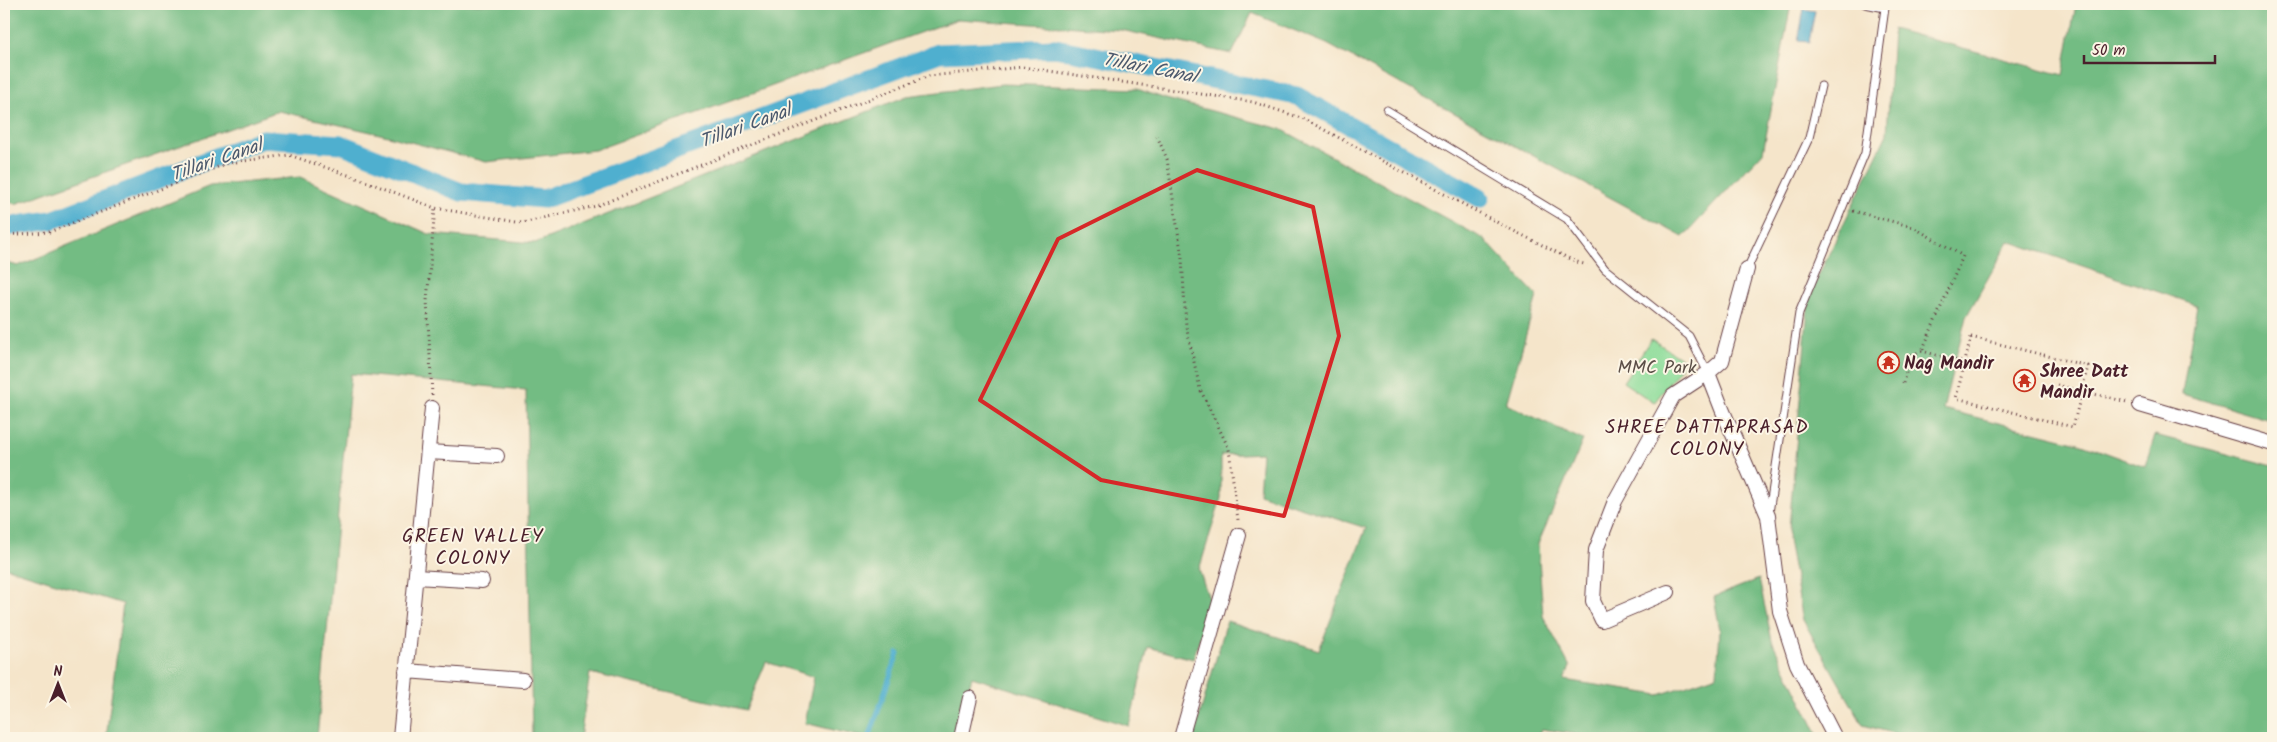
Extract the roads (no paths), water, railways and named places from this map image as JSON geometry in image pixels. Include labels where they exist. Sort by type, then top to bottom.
[{"type":"street","points":[[1668,592],[1602,620],[1593,601],[1596,550],[1615,501],[1673,396],[1708,373],[1722,360],[1747,270]]},
{"type":"street","points":[[1708,373],[1768,516],[1780,612],[1797,664],[1835,738]]},
{"type":"street","points":[[2140,405],[2273,444]]},
{"type":"street","points":[[400,738],[432,408]]},
{"type":"street","points":[[428,452],[497,456]]},
{"type":"street","points":[[1181,738],[1239,536]]},
{"type":"street","points":[[416,577],[482,581]]},
{"type":"street","points":[[406,671],[522,680]]},
{"type":"street","points":[[961,738],[970,698]]},
{"type":"lane","points":[[1768,516],[1799,314],[1865,153],[1885,8],[1865,4]]},
{"type":"lane","points":[[1747,270],[1809,138],[1821,86]]},
{"type":"lane","points":[[1387,110],[1567,219],[1605,270],[1689,336],[1708,373]]},
{"type":"water","points":[[1804,9],[1815,11],[1809,42],[1798,41]]},
{"type":"waterway","name":"Tillari Canal","points":[[4,227],[52,220],[263,139],[341,144],[461,192],[544,199],[939,53],[1055,48],[1297,96],[1480,198]]},
{"type":"waterway","points":[[869,738],[898,653]]},
{"type":"place","name":"Nag Mandir","points":[[1888,363]]},
{"type":"place","name":"Shree Datt Mandir","points":[[2024,381]]},
{"type":"district","name":"SHREE DATTAPRASAD COLONY","points":[[1707,437]]},
{"type":"district","name":"GREEN VALLEY COLONY","points":[[473,546]]},
{"type":"park label","name":"MMC Park","points":[[1657,367]]}]
